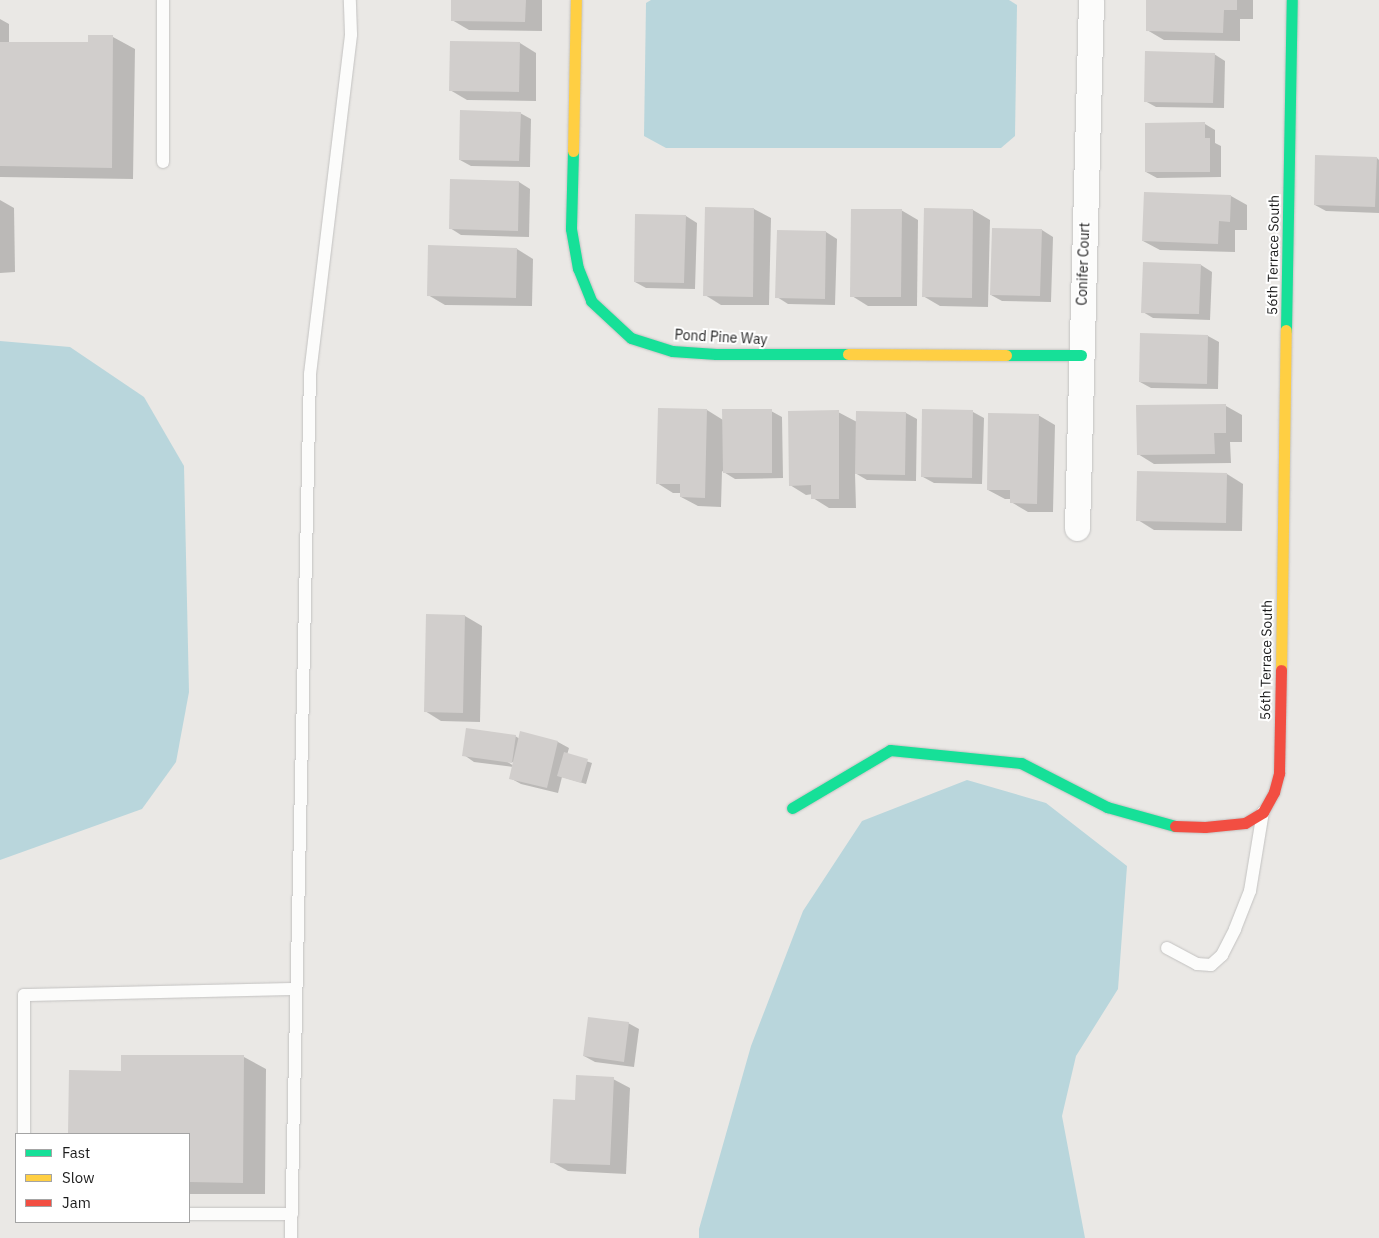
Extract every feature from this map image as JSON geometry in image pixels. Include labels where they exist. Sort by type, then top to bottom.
[{"type":"street","name":"Pond Pine Way","points":[[576,0],[571,229],[578,268],[591,301],[631,338],[672,351],[716,354],[1080,355]]},
{"type":"street","name":"Conifer Court","points":[[1077,528],[1080,355],[1091,0]]},
{"type":"street","name":"56th Terrace South","points":[[1263,812],[1274,792],[1279,773],[1292,0]]},
{"type":"street","points":[[792,808],[890,750],[1021,763],[1107,807],[1175,826],[1205,827],[1245,822],[1263,812]]},
{"type":"lane","points":[[163,0],[163,162]]},
{"type":"lane","points":[[291,1238],[310,374],[351,34],[350,0]]},
{"type":"lane","points":[[1167,948],[1197,964],[1211,965],[1222,955],[1236,929],[1250,891],[1263,812]]},
{"type":"lane","points":[[24,1133],[24,995],[296,989]]},
{"type":"lane","points":[[190,1214],[292,1214]]},
{"type":"water","points":[[651,0],[1009,0],[1017,5],[1015,136],[1001,148],[666,148],[644,136],[646,3]]},
{"type":"water","points":[[0,341],[70,347],[144,397],[184,466],[189,692],[176,762],[142,809],[0,860]]},
{"type":"water","points":[[967,780],[1046,803],[1127,866],[1118,989],[1076,1056],[1062,1116],[1085,1238],[699,1238],[699,1229],[751,1046],[803,911],[862,821]]},
{"type":"building","points":[[451,0],[526,0],[525,22],[451,21]]},
{"type":"building","points":[[1146,0],[1237,0],[1237,10],[1224,10],[1223,33],[1146,31]]},
{"type":"building","points":[[88,35],[113,35],[112,168],[0,166],[0,42],[88,42]]},
{"type":"building","points":[[450,41],[520,42],[519,92],[449,91]]},
{"type":"building","points":[[1145,51],[1215,53],[1213,103],[1144,102]]},
{"type":"building","points":[[460,110],[521,112],[519,161],[459,160]]},
{"type":"building","points":[[1205,122],[1205,138],[1210,138],[1210,172],[1145,172],[1145,123]]},
{"type":"building","points":[[1315,155],[1377,157],[1375,207],[1314,205]]},
{"type":"building","points":[[450,179],[519,181],[518,231],[449,229]]},
{"type":"building","points":[[1144,192],[1231,195],[1230,222],[1219,221],[1218,244],[1142,241]]},
{"type":"building","points":[[705,207],[754,208],[753,297],[703,296]]},
{"type":"building","points":[[924,208],[973,209],[972,298],[922,297]]},
{"type":"building","points":[[851,209],[902,209],[901,297],[850,297]]},
{"type":"building","points":[[635,214],[686,215],[684,283],[634,282]]},
{"type":"building","points":[[992,228],[1042,229],[1040,296],[990,295]]},
{"type":"building","points":[[777,230],[826,231],[825,299],[775,298]]},
{"type":"building","points":[[428,245],[517,248],[516,298],[427,296]]},
{"type":"building","points":[[1143,262],[1201,264],[1199,314],[1141,313]]},
{"type":"building","points":[[1140,333],[1208,335],[1207,384],[1139,382]]},
{"type":"building","points":[[1226,404],[1226,433],[1214,433],[1215,454],[1137,455],[1136,405]]},
{"type":"building","points":[[658,408],[707,409],[705,498],[680,497],[680,484],[656,484]]},
{"type":"building","points":[[722,409],[772,409],[772,473],[723,473]]},
{"type":"building","points":[[922,409],[973,410],[972,478],[921,477]]},
{"type":"building","points":[[839,410],[839,499],[811,499],[811,485],[789,486],[788,411]]},
{"type":"building","points":[[856,411],[906,412],[905,475],[855,474]]},
{"type":"building","points":[[988,413],[1039,414],[1037,504],[1010,503],[1010,490],[987,490]]},
{"type":"building","points":[[1137,471],[1227,473],[1226,523],[1136,521]]},
{"type":"building","points":[[426,614],[465,615],[463,713],[424,712]]},
{"type":"building","points":[[466,728],[516,735],[512,763],[462,756]]},
{"type":"building","points":[[520,731],[558,741],[547,788],[509,779]]},
{"type":"building","points":[[564,752],[588,759],[581,783],[557,776]]},
{"type":"building","points":[[588,1017],[629,1022],[624,1062],[583,1056]]},
{"type":"building","points":[[121,1055],[244,1055],[243,1183],[190,1182],[190,1133],[68,1133],[69,1070],[121,1071]]},
{"type":"building","points":[[576,1075],[614,1077],[610,1165],[550,1163],[553,1099],[575,1100]]},
{"type":"traffic: fast","points":[[1286,330],[1292,0]]},
{"type":"traffic: fast","points":[[573,151],[571,229],[578,268],[591,301],[631,338],[672,351],[716,354],[848,354]]},
{"type":"traffic: fast","points":[[1006,355],[1081,355]]},
{"type":"traffic: fast","points":[[792,808],[890,750],[1021,763],[1107,807],[1175,826]]},
{"type":"traffic: slow","points":[[573,151],[576,0]]},
{"type":"traffic: slow","points":[[1281,670],[1286,330]]},
{"type":"traffic: slow","points":[[848,354],[1006,355]]},
{"type":"traffic: jam","points":[[1175,826],[1205,827],[1245,823],[1263,812],[1274,792],[1279,773],[1281,670]]}]
